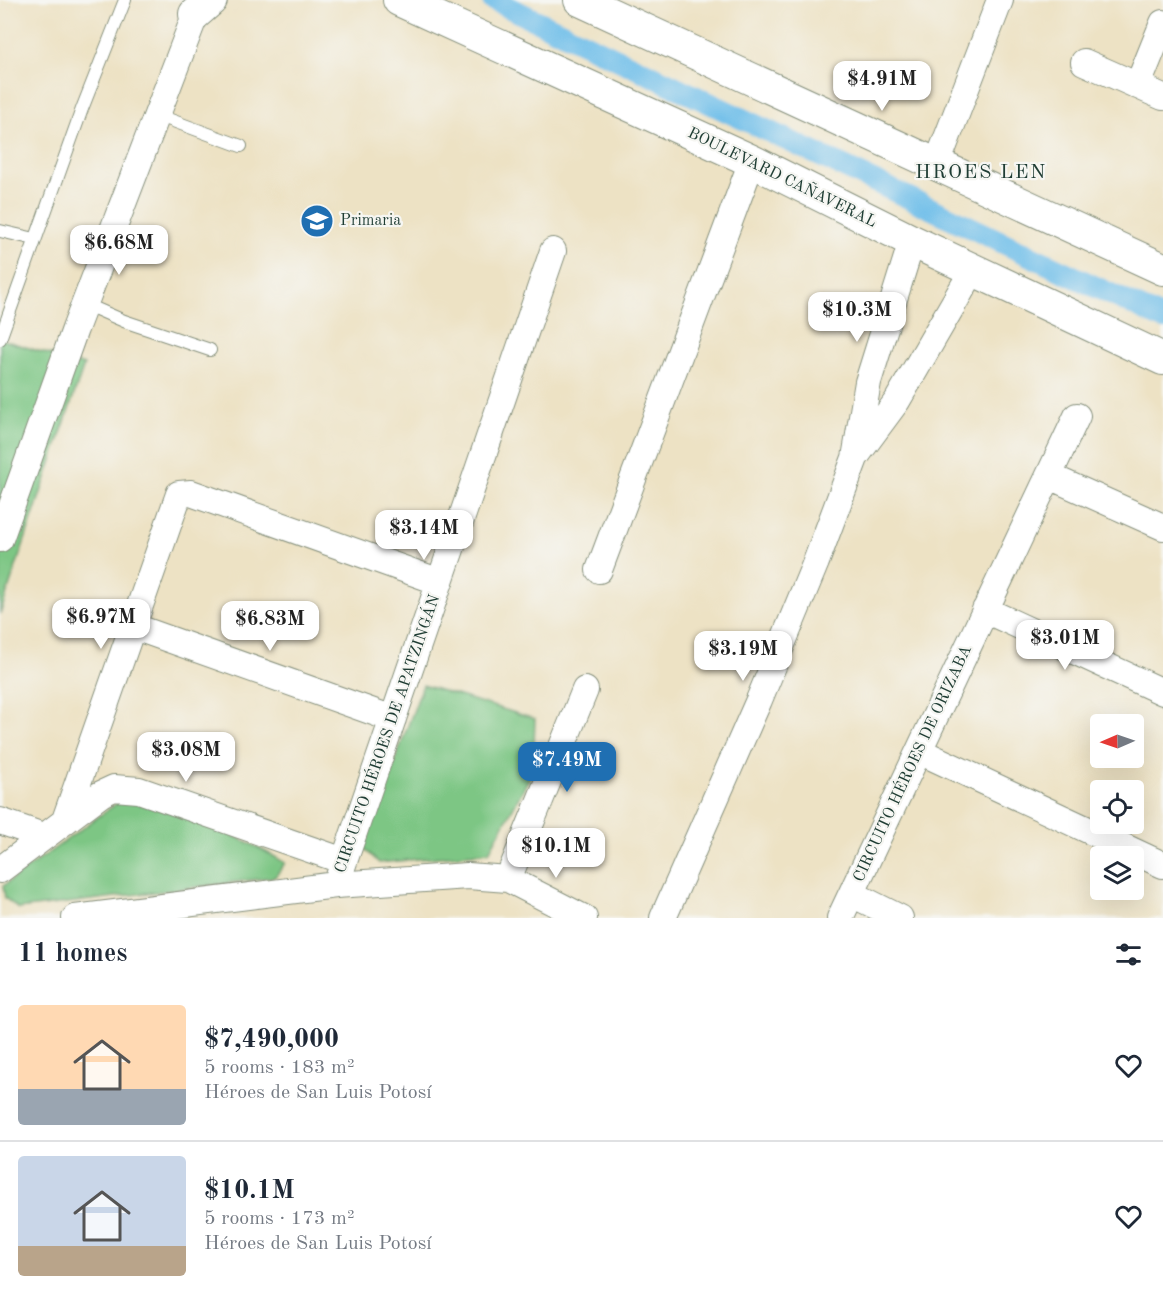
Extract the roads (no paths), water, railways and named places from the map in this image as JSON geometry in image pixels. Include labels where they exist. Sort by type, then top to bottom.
[{"type":"street","name":"BOULEVARD CAÑAVERAL","points":[[399,0],[752,161],[912,241],[1163,359]]},
{"type":"street","points":[[580,0],[1163,269]]},
{"type":"street","points":[[937,164],[1000,0]]},
{"type":"street","points":[[0,539],[85,304],[157,115],[203,5]]},
{"type":"street","points":[[1138,85],[1163,23]]},
{"type":"street","points":[[1084,62],[1163,97]]},
{"type":"street","points":[[599,570],[752,161]]},
{"type":"street","points":[[663,918],[763,690],[816,562],[855,458],[868,382],[912,241]]},
{"type":"street","name":"CIRCUITO HÉROES DE APATZINGÁN","points":[[336,885],[553,251]]},
{"type":"street","points":[[855,458],[897,401],[973,270]]},
{"type":"street","name":"CIRCUITO HÉROES DE ORIZABA","points":[[840,918],[1077,416]]},
{"type":"street","points":[[1048,476],[1163,527]]},
{"type":"street","name":"CIRCUITO HÉROES DE APATZINGÁN","points":[[66,817],[176,497],[182,492],[191,493],[440,582]]},
{"type":"street","points":[[985,610],[1163,692]]},
{"type":"street","points":[[132,626],[393,718]]},
{"type":"street","points":[[508,879],[585,690]]},
{"type":"street","points":[[919,751],[1163,865]]},
{"type":"street","points":[[0,870],[66,817],[114,788],[139,790],[344,861]]},
{"type":"street","points":[[0,821],[43,836]]},
{"type":"street","points":[[75,918],[336,885],[429,877],[508,879],[584,918]]},
{"type":"street","points":[[852,894],[900,918]]},
{"type":"lane","points":[[0,339],[125,0]]},
{"type":"lane","points":[[157,115],[240,146]]},
{"type":"lane","points":[[0,231],[35,239]]},
{"type":"lane","points":[[85,304],[124,321],[210,350]]},
{"type":"waterway","points":[[493,0],[1163,319]]},
{"type":"place","name":"Primaria","points":[[317,221]]},
{"type":"district","name":"HROES LEN","points":[[981,173]]}]
